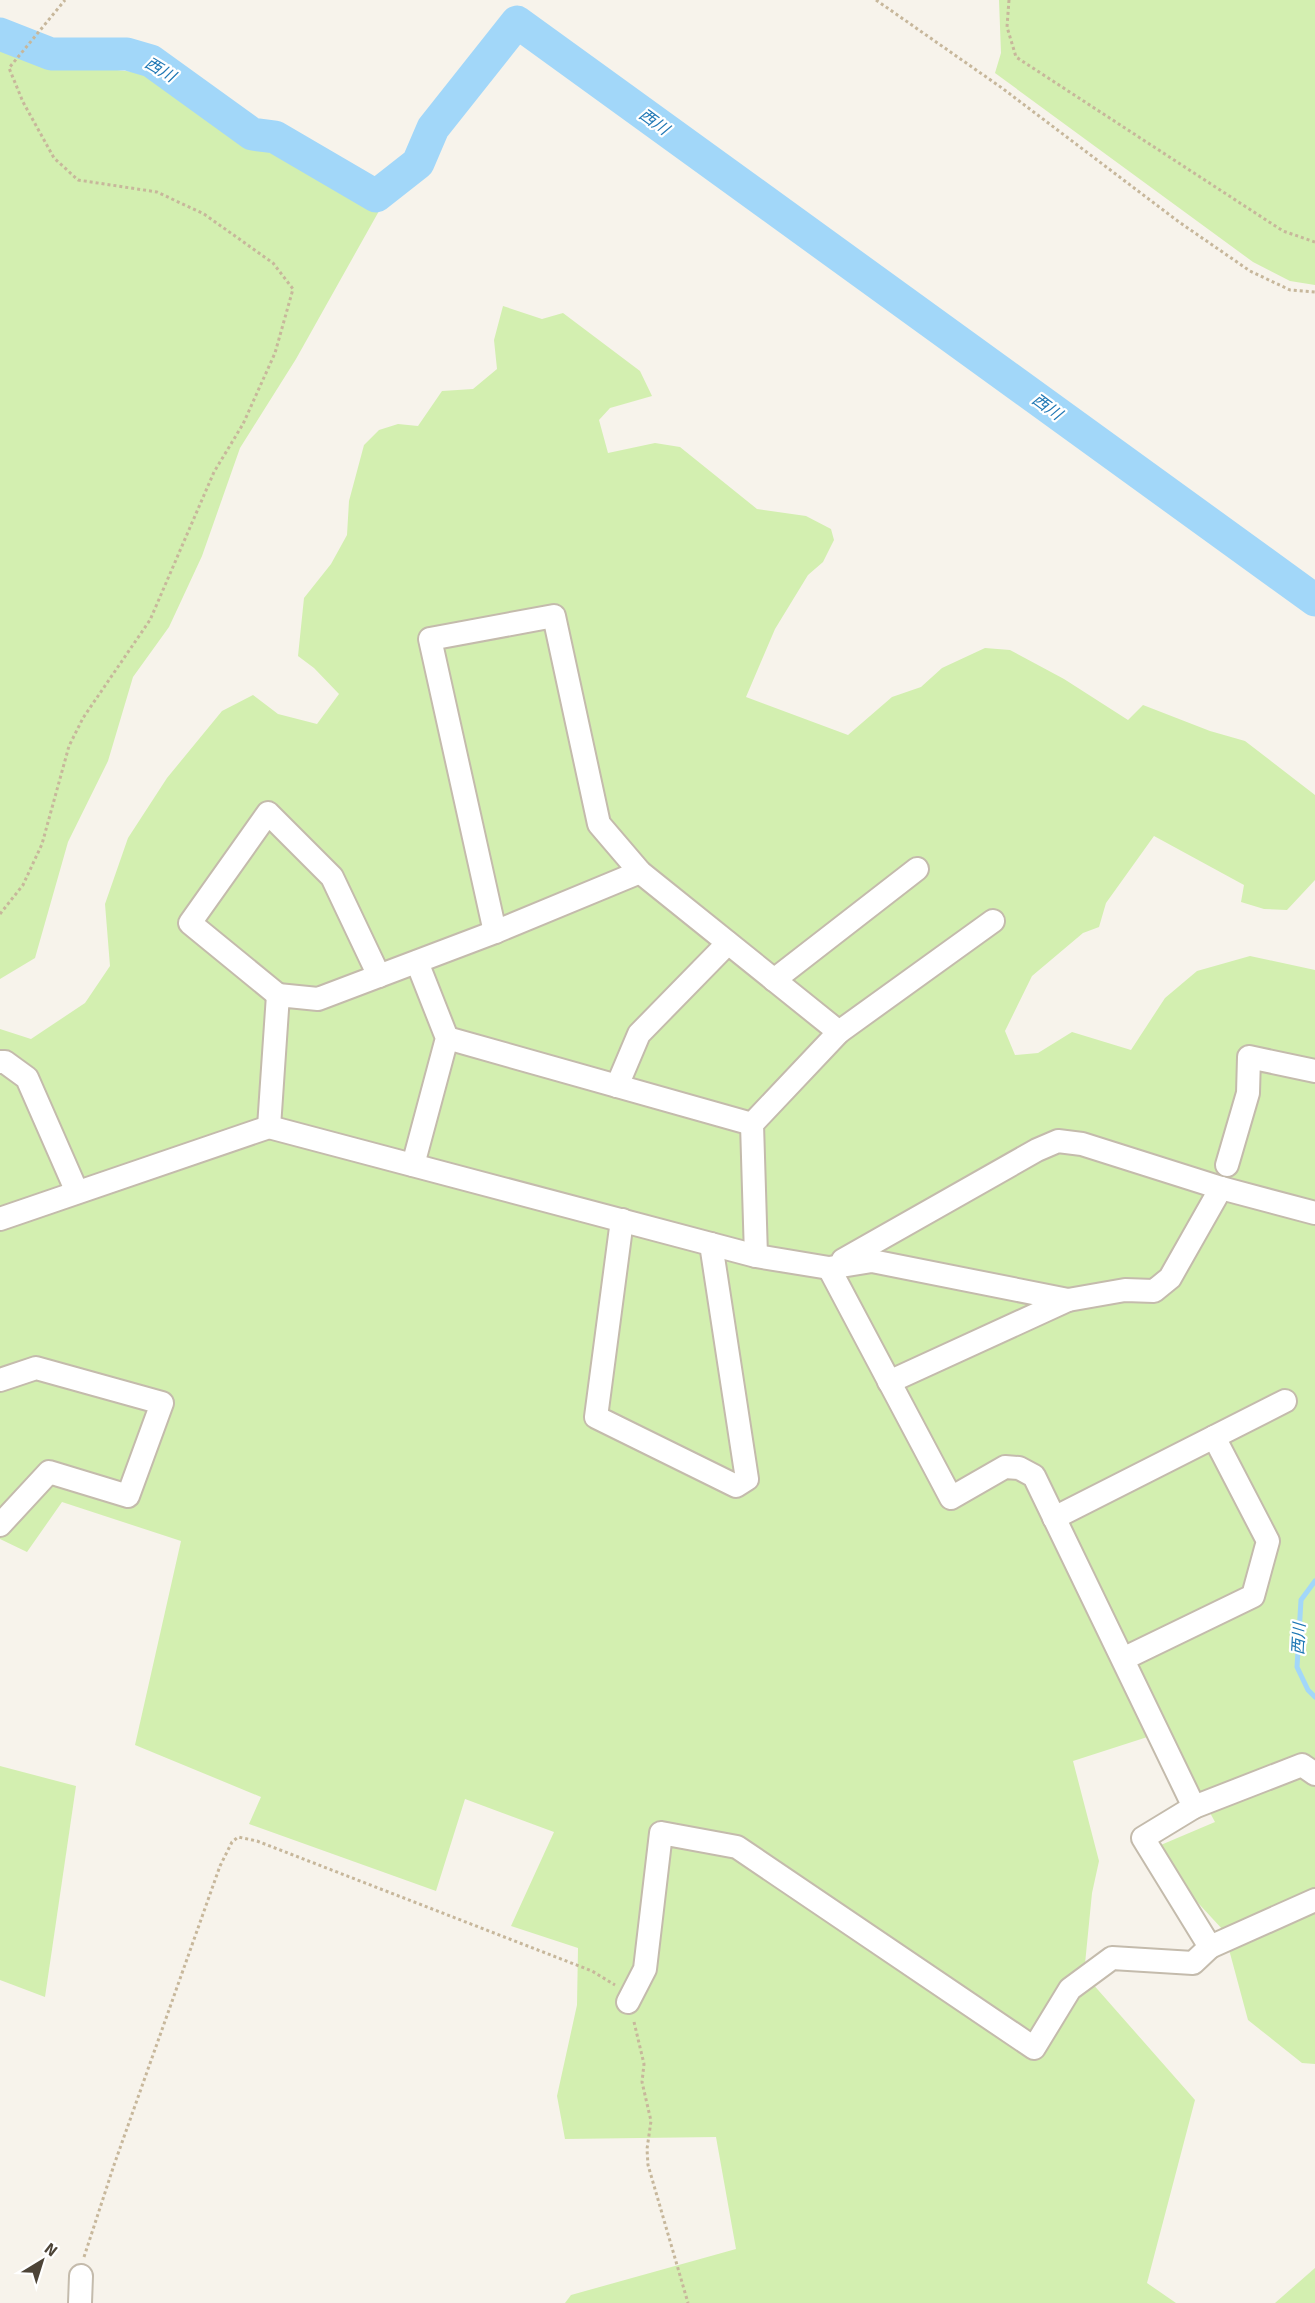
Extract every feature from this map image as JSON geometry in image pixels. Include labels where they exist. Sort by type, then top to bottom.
[{"type":"street","points":[[495,932],[430,639],[554,616],[599,824],[640,872],[839,1032]]},
{"type":"street","points":[[379,976],[332,877],[268,813],[190,923],[278,995],[318,999],[417,962],[495,932],[640,872]]},
{"type":"street","points":[[774,980],[917,869]]},
{"type":"street","points":[[756,1256],[752,1124],[839,1032],[993,921]]},
{"type":"street","points":[[617,1086],[639,1034],[728,943]]},
{"type":"street","points":[[413,1165],[447,1038],[417,962]]},
{"type":"street","points":[[269,1127],[278,995]]},
{"type":"street","points":[[447,1038],[752,1124]]},
{"type":"street","points":[[1227,1165],[1248,1093],[1249,1057],[1315,1071]]},
{"type":"street","points":[[0,1062],[5,1062],[27,1078],[77,1192]]},
{"type":"street","points":[[0,1219],[269,1127],[756,1256],[829,1268],[872,1261],[1068,1300]]},
{"type":"street","points":[[829,1268],[1037,1150],[1058,1141],[1082,1144],[1221,1188],[1315,1213]]},
{"type":"street","points":[[889,1382],[1068,1300],[1125,1290],[1155,1291],[1170,1278],[1221,1188]]},
{"type":"street","points":[[622,1220],[596,1417],[736,1486],[747,1479],[711,1244]]},
{"type":"street","points":[[829,1268],[951,1498],[1005,1467],[1019,1468],[1034,1476],[1194,1807]]},
{"type":"street","points":[[0,1380],[36,1368],[162,1403],[128,1496],[49,1472],[0,1525]]},
{"type":"street","points":[[1054,1518],[1285,1401]]},
{"type":"street","points":[[1122,1659],[1253,1596],[1268,1541],[1214,1437]]},
{"type":"street","points":[[1209,1947],[1143,1838],[1194,1807],[1302,1765],[1315,1774]]},
{"type":"street","points":[[628,2002],[645,1969],[661,1833],[737,1847],[1034,2048],[1070,1989],[1112,1958],[1193,1963],[1209,1947],[1315,1900]]},
{"type":"street","points":[[80,2303],[81,2276]]},
{"type":"path","points":[[0,914],[23,885],[42,844],[69,746],[83,718],[150,620],[214,472],[243,424],[275,353],[293,289],[273,263],[204,214],[157,192],[78,180],[54,158],[23,102],[9,68],[65,0]]},
{"type":"path","points":[[876,0],[1002,88],[1179,222],[1250,271],[1290,290],[1315,292]]},
{"type":"path","points":[[1009,0],[1006,27],[1016,57],[1283,231],[1315,242]]},
{"type":"path","points":[[81,2276],[86,2251],[114,2165],[220,1866],[232,1842],[238,1837],[257,1841],[592,1971],[622,1990],[628,2002],[644,2064],[642,2082],[651,2121],[647,2149],[648,2165],[688,2303]]},
{"type":"green space","points":[[999,0],[1315,0],[1315,285],[1290,281],[1253,262],[995,73],[1001,53]]},
{"type":"green space","points":[[0,46],[39,61],[143,73],[379,211],[296,359],[240,448],[202,556],[169,627],[133,677],[108,761],[68,842],[35,958],[0,979]]},
{"type":"green space","points":[[503,306],[542,319],[563,313],[640,371],[652,396],[610,408],[599,420],[608,453],[655,443],[680,447],[757,509],[806,516],[831,529],[834,540],[823,562],[808,575],[775,629],[746,697],[848,735],[892,697],[921,687],[942,668],[985,648],[1010,650],[1064,679],[1128,720],[1143,705],[1210,731],[1245,741],[1315,795],[1315,880],[1287,910],[1264,909],[1241,902],[1244,885],[1154,836],[1106,903],[1099,927],[1083,933],[1032,976],[1005,1031],[1015,1055],[1038,1053],[1072,1032],[1131,1050],[1165,998],[1197,971],[1250,956],[1315,970],[1315,2064],[1302,2063],[1248,2020],[1224,1931],[1149,1850],[1215,1822],[1166,1731],[1073,1761],[1099,1861],[1092,1893],[1084,1974],[1195,2100],[1147,2283],[1176,2303],[565,2303],[571,2295],[736,2249],[716,2137],[565,2139],[557,2096],[577,2005],[578,1948],[511,1926],[554,1832],[465,1799],[436,1891],[249,1824],[261,1797],[135,1745],[181,1541],[62,1502],[27,1552],[0,1539],[0,1029],[31,1039],[85,1003],[110,966],[105,904],[128,838],[167,778],[222,711],[253,695],[278,714],[317,724],[339,694],[314,668],[298,656],[304,598],[331,564],[347,535],[349,501],[364,445],[379,430],[398,424],[418,426],[442,391],[473,389],[497,369],[494,340]]},
{"type":"green space","points":[[0,1766],[76,1786],[45,1997],[0,1980]]},
{"type":"green space","points":[[1315,2268],[1315,2303],[1275,2303]]},
{"type":"waterway","name":"西川","points":[[0,34],[51,54],[127,54],[151,61],[252,134],[275,137],[376,196],[418,163],[433,128],[517,22],[1315,600]]},
{"type":"waterway","name":"西川","points":[[1315,1581],[1301,1600],[1297,1667],[1308,1690],[1315,1697]]}]
